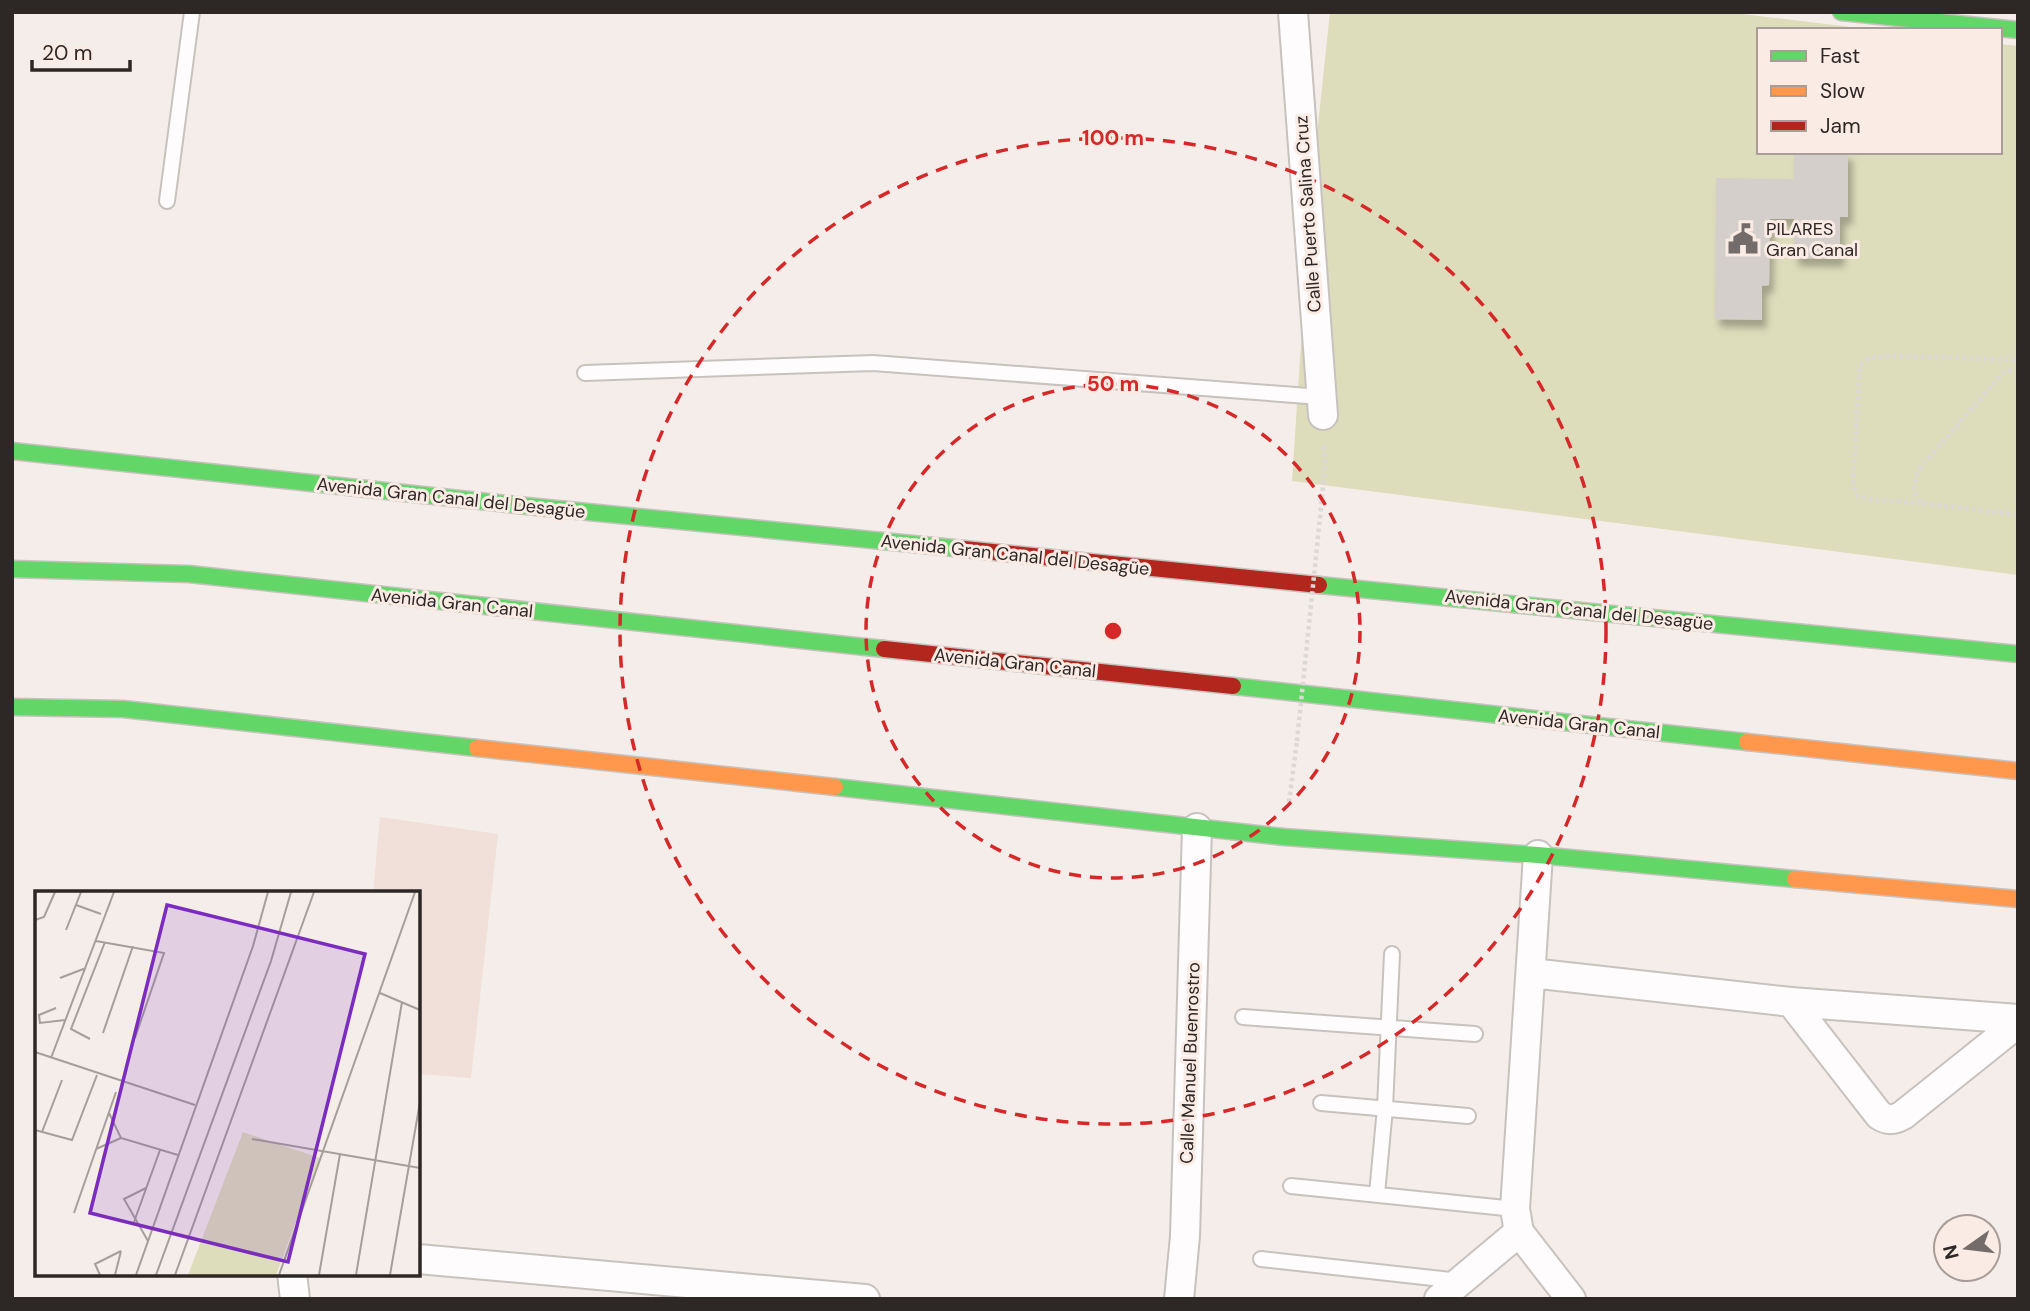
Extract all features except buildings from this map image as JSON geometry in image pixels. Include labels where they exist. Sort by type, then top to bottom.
[{"type":"main road","points":[[1841,12],[1998,28]]},
{"type":"main road","name":"Avenida Gran Canal del Desagüe","points":[[12,451],[558,509],[2018,654]]},
{"type":"main road","name":"Avenida Gran Canal","points":[[12,569],[189,574],[2018,771]]},
{"type":"main road","points":[[12,707],[136,710],[1284,838],[1538,855],[2018,899]]},
{"type":"street","name":"Calle Puerto Salina Cruz","points":[[1293,12],[1322,406]]},
{"type":"street","name":"Calle Manuel Buenrostro","points":[[1180,1299],[1185,1236],[1197,828]]},
{"type":"street","points":[[1538,855],[1517,1220],[1571,1299]]},
{"type":"street","points":[[1531,973],[1791,1002],[2018,1021]]},
{"type":"street","points":[[1791,1002],[1880,1115],[1887,1120],[1903,1115],[2018,1021]]},
{"type":"street","points":[[1439,1299],[1461,1281],[1517,1220]]},
{"type":"street","points":[[420,1259],[865,1299]]},
{"type":"street","points":[[292,1276],[295,1299]]},
{"type":"lane","points":[[167,201],[192,12]]},
{"type":"lane","points":[[586,373],[873,363],[1322,406]]},
{"type":"lane","points":[[1377,1194],[1385,1108],[1392,954]]},
{"type":"lane","points":[[1243,1017],[1475,1034]]},
{"type":"lane","points":[[1321,1103],[1468,1116]]},
{"type":"lane","points":[[1291,1186],[1377,1194],[1517,1220]]},
{"type":"lane","points":[[1261,1259],[1461,1281]]},
{"type":"path","points":[[2018,360],[1880,356],[1868,358],[1860,365],[1853,484],[1857,495],[1872,500],[1922,503],[2018,515]]},
{"type":"path","points":[[1922,503],[1915,494],[1914,480],[1920,468],[2003,373],[2018,367]]},
{"type":"path","points":[[1290,796],[1325,463]]},
{"type":"shaded area","points":[[380,817],[498,834],[471,1078],[420,1074],[420,891],[373,891]]},
{"type":"green space","points":[[1330,12],[1725,12],[1859,28],[1757,28],[1757,154],[2002,154],[2002,44],[2018,46],[2018,575],[1292,481],[1311,191]]},
{"type":"traffic: fast","points":[[1841,12],[1998,28]]},
{"type":"traffic: fast","points":[[2002,28],[2018,30]]},
{"type":"traffic: fast","points":[[12,451],[964,549]]},
{"type":"traffic: fast","points":[[12,569],[189,574],[884,649]]},
{"type":"traffic: fast","points":[[1319,585],[2018,654]]},
{"type":"traffic: fast","points":[[1233,686],[1747,742]]},
{"type":"traffic: fast","points":[[12,707],[123,709],[477,748]]},
{"type":"traffic: fast","points":[[835,787],[1284,837],[1538,855],[1795,879]]},
{"type":"traffic: slow","points":[[1747,742],[2018,771]]},
{"type":"traffic: slow","points":[[477,748],[835,787]]},
{"type":"traffic: slow","points":[[1795,879],[2018,899]]},
{"type":"traffic: jam","points":[[964,549],[1319,585]]},
{"type":"traffic: jam","points":[[884,649],[1233,686]]},
{"type":"place","name":"PILARES Gran Canal","points":[[1743,239]]}]
